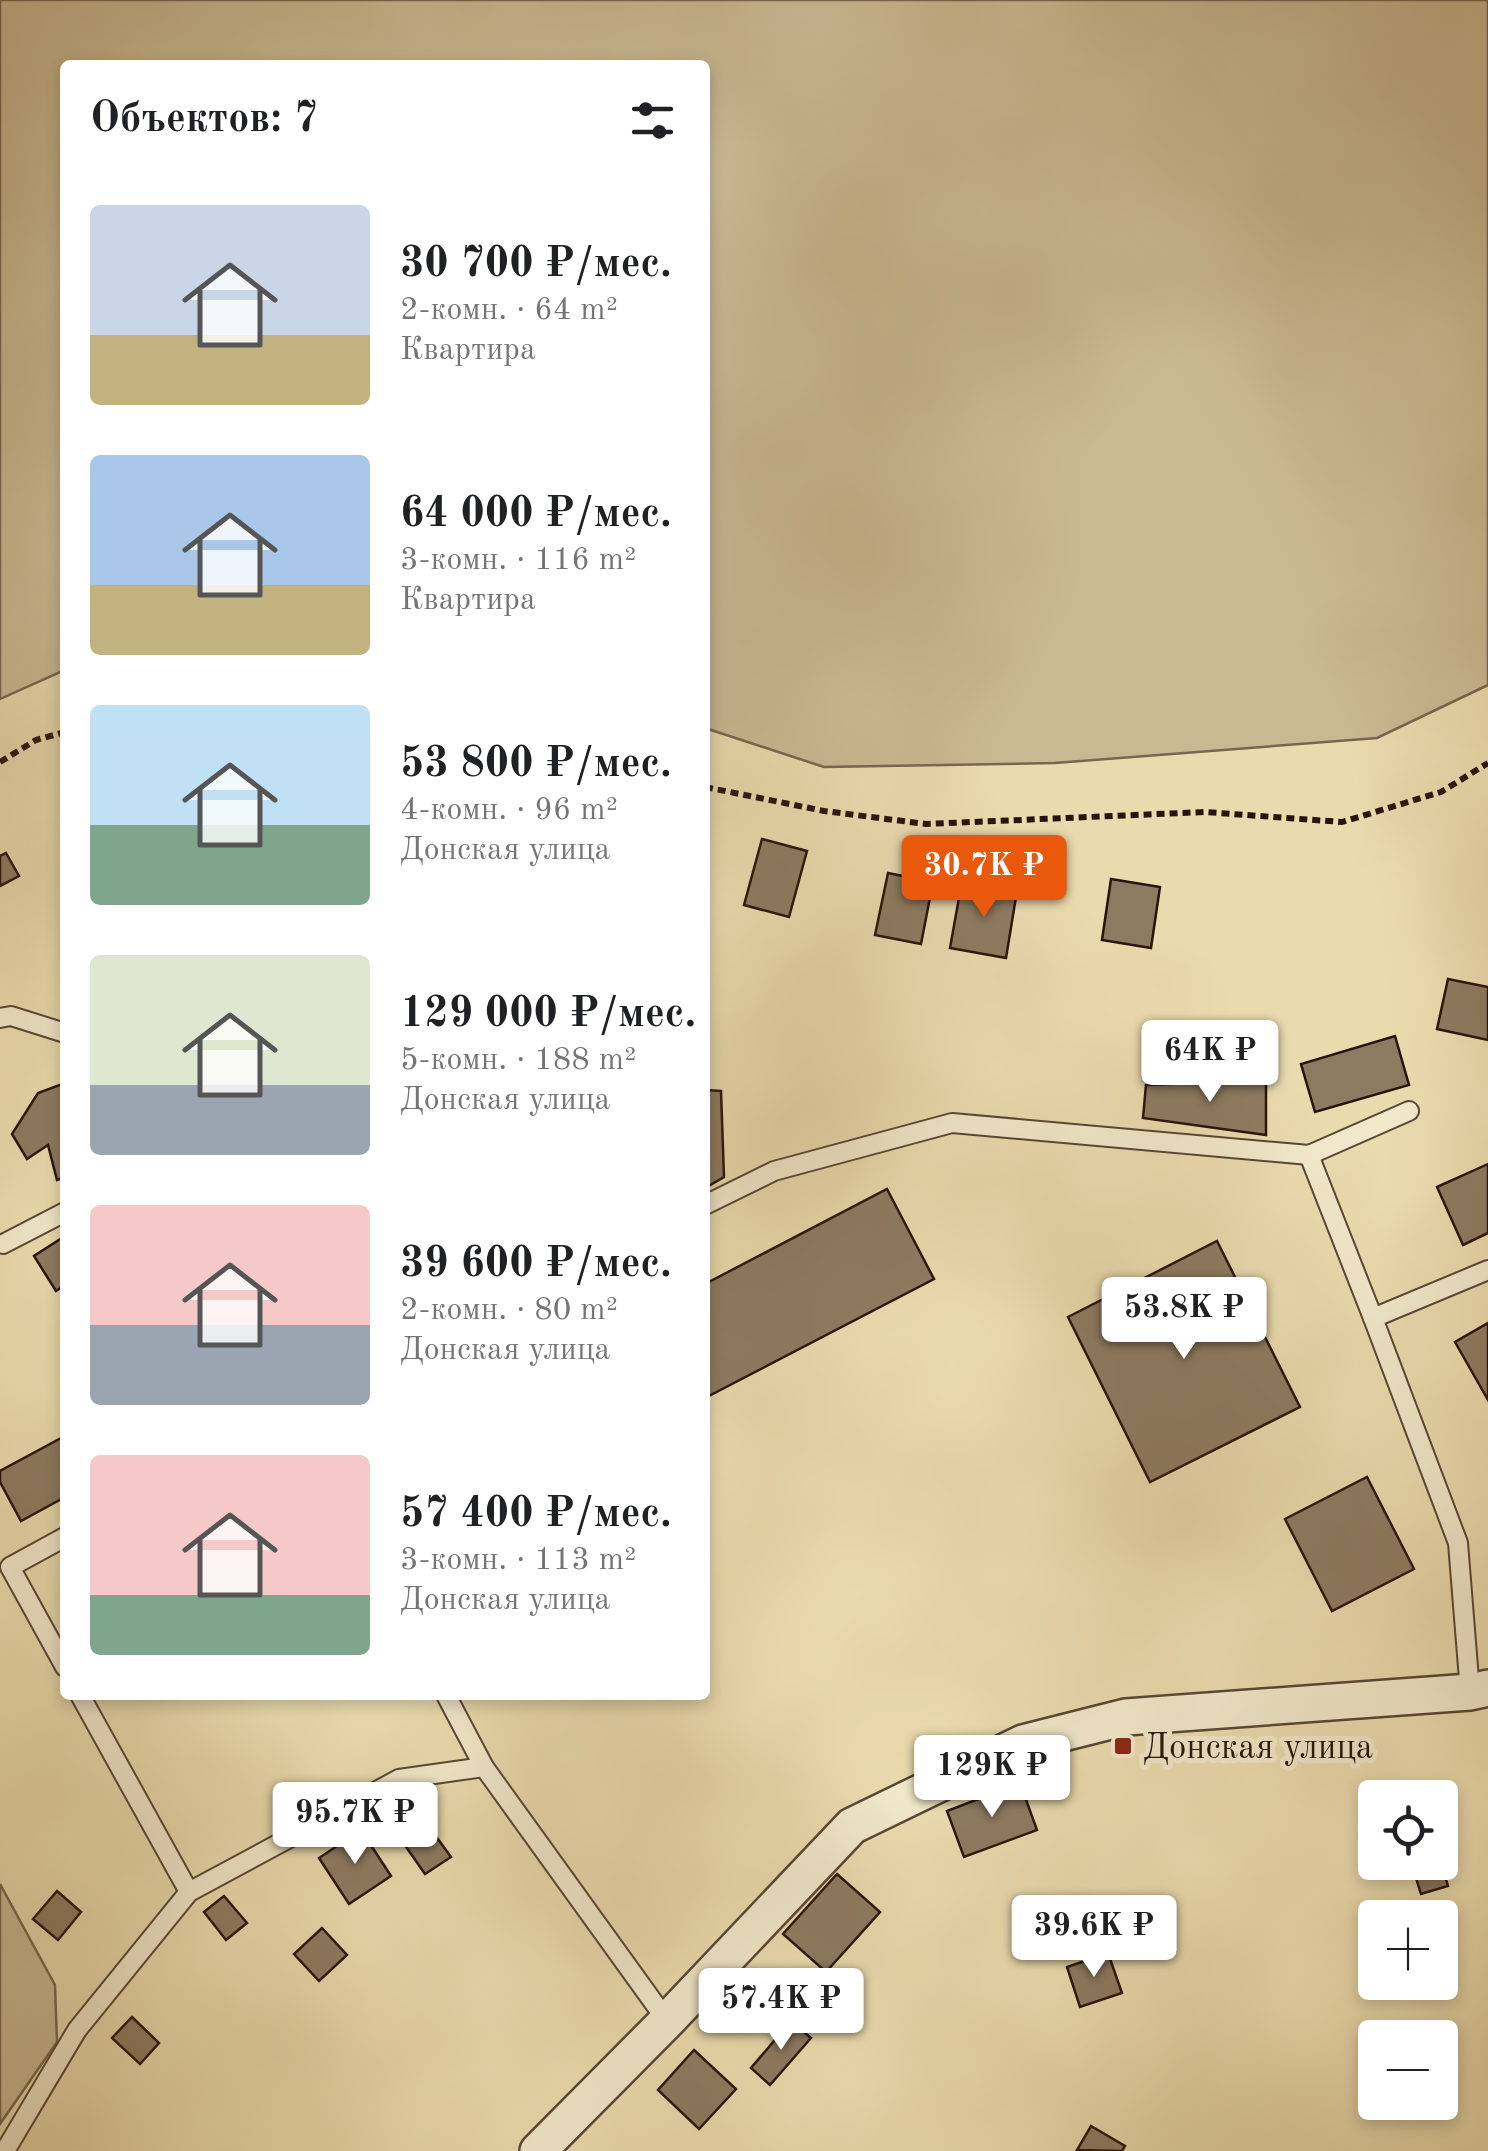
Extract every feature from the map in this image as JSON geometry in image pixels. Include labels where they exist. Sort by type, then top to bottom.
[{"type":"street","points":[[538,2151],[852,1826],[1022,1743],[1126,1717],[1479,1690]]},
{"type":"lane","points":[[0,1018],[11,1016],[60,1031]]},
{"type":"lane","points":[[710,1202],[774,1170],[952,1123],[1309,1156],[1409,1111]]},
{"type":"lane","points":[[1309,1156],[1458,1543],[1479,1690]]},
{"type":"lane","points":[[3,1244],[60,1215]]},
{"type":"lane","points":[[1374,1318],[1488,1270]]},
{"type":"lane","points":[[60,1540],[10,1567],[60,1658]]},
{"type":"lane","points":[[83,1700],[189,1892]]},
{"type":"lane","points":[[449,1700],[484,1767],[667,2021]]},
{"type":"lane","points":[[5,2151],[77,2030],[189,1892],[400,1780],[484,1767]]},
{"type":"path","points":[[0,762],[36,740],[60,733]]},
{"type":"path","points":[[710,788],[824,811],[926,824],[1205,812],[1342,822],[1440,792],[1488,763]]},
{"type":"shaded area","points":[[0,0],[1488,0],[1488,685],[1377,738],[1055,763],[824,767],[710,730],[710,60],[60,60],[60,672],[0,699]]},
{"type":"shaded area","points":[[0,1884],[55,1985],[57,2042],[0,2124]]},
{"type":"building","points":[[762,839],[807,851],[789,917],[744,905]]},
{"type":"building","points":[[6,853],[19,876],[0,886],[0,856]]},
{"type":"building","points":[[888,873],[933,882],[921,944],[875,935]]},
{"type":"building","points":[[1111,879],[1160,887],[1151,948],[1102,940]]},
{"type":"building","points":[[962,881],[1017,891],[1006,958],[950,948]]},
{"type":"building","points":[[1448,979],[1488,987],[1488,1040],[1437,1029]]},
{"type":"building","points":[[1395,1036],[1409,1085],[1315,1112],[1301,1064]]},
{"type":"building","points":[[1266,1080],[1266,1135],[1143,1118],[1146,1085]]},
{"type":"building","points":[[60,1085],[57,1180],[48,1145],[27,1159],[12,1134],[38,1093]]},
{"type":"building","points":[[710,1090],[721,1091],[724,1177],[710,1185]]},
{"type":"building","points":[[1488,1164],[1488,1233],[1463,1245],[1437,1187]]},
{"type":"building","points":[[887,1189],[934,1279],[710,1395],[710,1281]]},
{"type":"building","points":[[60,1239],[60,1288],[56,1291],[34,1256]]},
{"type":"building","points":[[1217,1241],[1300,1407],[1150,1482],[1068,1317]]},
{"type":"building","points":[[1488,1323],[1488,1400],[1455,1342]]},
{"type":"building","points":[[60,1439],[60,1500],[21,1521],[0,1482],[0,1471]]},
{"type":"building","points":[[1367,1477],[1414,1569],[1332,1611],[1285,1519]]},
{"type":"building","points":[[1020,1783],[1037,1830],[964,1857],[947,1811]]},
{"type":"building","points":[[427,1824],[451,1857],[425,1874],[402,1841]]},
{"type":"building","points":[[361,1830],[391,1876],[349,1904],[319,1858]]},
{"type":"building","points":[[837,1874],[880,1912],[826,1972],[783,1934]]},
{"type":"building","points":[[1417,1880],[1446,1880],[1448,1886],[1421,1894]]},
{"type":"building","points":[[57,1891],[81,1912],[58,1940],[33,1919]]},
{"type":"building","points":[[224,1896],[247,1923],[226,1940],[204,1912]]},
{"type":"building","points":[[322,1928],[347,1955],[319,1981],[294,1954]]},
{"type":"building","points":[[1108,1953],[1122,1993],[1080,2007],[1067,1967]]},
{"type":"building","points":[[132,2017],[159,2043],[140,2064],[112,2038]]},
{"type":"building","points":[[791,2021],[811,2038],[770,2085],[751,2068]]},
{"type":"building","points":[[694,2050],[736,2089],[699,2129],[658,2090]]},
{"type":"building","points":[[1091,2126],[1125,2146],[1122,2151],[1077,2150]]},
{"type":"place","name":"Донская улица","points":[[1123,1746]]}]
